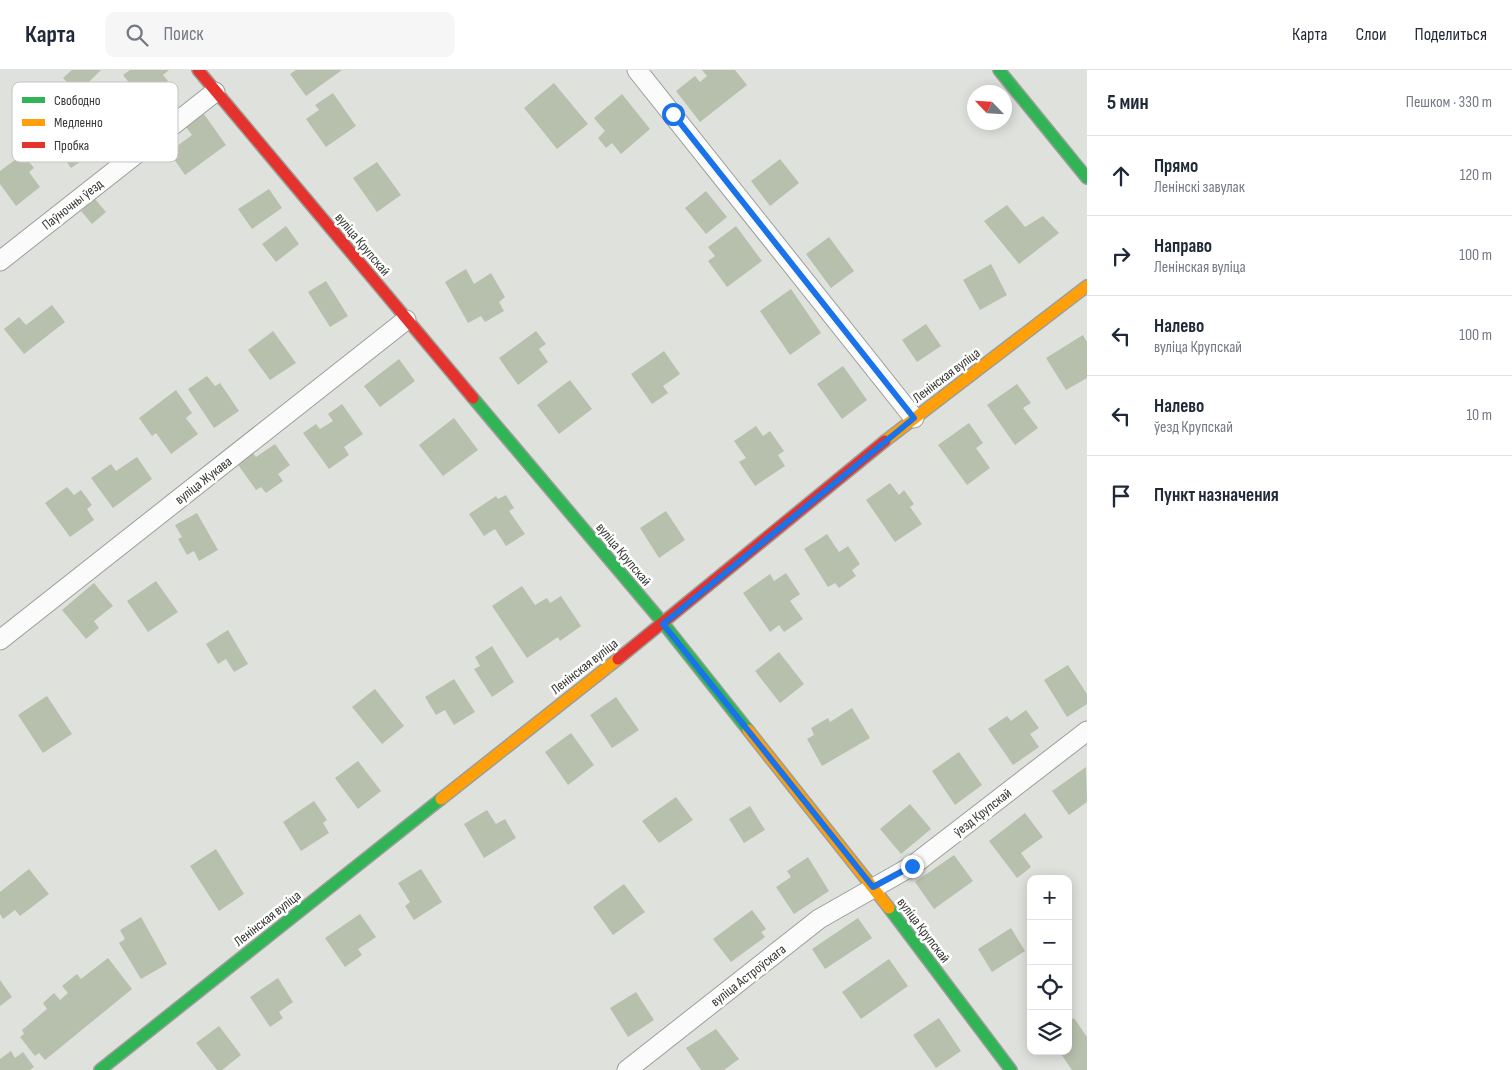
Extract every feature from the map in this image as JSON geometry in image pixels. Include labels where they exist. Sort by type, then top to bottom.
[{"type":"street","name":"вуліца Крупскай","points":[[198,70],[663,624],[873,887],[1010,1070]]},
{"type":"street","points":[[637,70],[914,418]]},
{"type":"street","points":[[999,70],[1087,178]]},
{"type":"street","name":"Паўночны ўезд","points":[[178,121],[215,92]]},
{"type":"street","name":"Паўночны ўезд","points":[[0,261],[126,162]]},
{"type":"street","name":"Ленінская вуліца","points":[[100,1070],[663,624],[914,418],[1087,286]]},
{"type":"street","name":"вуліца Жукава","points":[[0,640],[406,320]]},
{"type":"street","name":"ўезд Крупскай","points":[[873,887],[912,866],[1087,731]]},
{"type":"street","name":"вуліца Астроўскага","points":[[627,1070],[818,919],[873,887]]},
{"type":"building","points":[[72,70],[101,70],[89,82],[67,82],[63,78]]},
{"type":"building","points":[[130,70],[169,70],[163,75],[168,81],[167,82],[129,82],[123,75]]},
{"type":"building","points":[[296,70],[342,70],[306,96],[290,74]]},
{"type":"building","points":[[702,70],[735,70],[747,85],[700,122],[676,91],[695,76],[700,82],[707,76]]},
{"type":"building","points":[[554,83],[588,124],[557,149],[524,108]]},
{"type":"building","points":[[333,93],[356,126],[326,147],[306,119],[319,110],[315,105]]},
{"type":"building","points":[[622,94],[650,129],[621,154],[612,143],[606,148],[598,138],[605,131],[594,118]]},
{"type":"building","points":[[204,114],[226,145],[185,175],[176,162],[178,162],[178,145],[192,135],[186,127]]},
{"type":"building","points":[[780,159],[799,183],[770,206],[751,181]]},
{"type":"building","points":[[12,162],[29,162],[34,168],[29,172],[40,187],[16,206],[0,184],[0,171]]},
{"type":"building","points":[[67,162],[80,162],[71,168]]},
{"type":"building","points":[[377,162],[401,195],[377,212],[353,178]]},
{"type":"building","points":[[269,189],[282,208],[252,229],[238,209]]},
{"type":"building","points":[[706,191],[727,217],[706,234],[685,208]]},
{"type":"building","points":[[95,199],[106,212],[92,224],[81,211]]},
{"type":"building","points":[[1007,205],[1025,227],[1043,216],[1059,233],[1019,264],[984,221]]},
{"type":"building","points":[[286,226],[299,244],[276,262],[262,244]]},
{"type":"building","points":[[736,226],[762,261],[727,287],[708,261],[715,256],[708,247]]},
{"type":"building","points":[[829,237],[854,271],[831,288],[806,254]]},
{"type":"building","points":[[991,264],[1007,295],[980,310],[963,280]]},
{"type":"building","points":[[466,269],[474,284],[491,273],[505,297],[499,302],[504,311],[485,322],[481,316],[468,323],[445,282]]},
{"type":"building","points":[[326,281],[348,316],[330,327],[308,292]]},
{"type":"building","points":[[791,289],[821,333],[790,355],[760,311]]},
{"type":"building","points":[[52,305],[65,322],[24,354],[4,329],[19,317],[26,325]]},
{"type":"building","points":[[926,324],[941,346],[917,362],[902,340]]},
{"type":"building","points":[[273,331],[296,363],[270,380],[248,350]]},
{"type":"building","points":[[536,331],[546,344],[539,349],[548,362],[518,385],[499,358]]},
{"type":"building","points":[[1083,335],[1087,342],[1087,378],[1066,390],[1046,358]]},
{"type":"building","points":[[664,351],[680,374],[663,386],[668,393],[652,404],[631,374]]},
{"type":"building","points":[[399,359],[415,381],[380,407],[364,386]]},
{"type":"building","points":[[843,366],[867,400],[842,419],[817,384]]},
{"type":"building","points":[[207,376],[215,386],[220,383],[239,411],[214,428],[188,389]]},
{"type":"building","points":[[570,380],[592,409],[559,434],[537,405]]},
{"type":"building","points":[[1017,384],[1031,403],[1023,408],[1038,428],[1015,445],[987,405]]},
{"type":"building","points":[[176,390],[192,413],[186,418],[198,434],[171,454],[156,433],[152,436],[139,418]]},
{"type":"building","points":[[342,404],[363,434],[344,447],[349,455],[329,469],[303,433],[316,424],[320,429],[333,421],[328,414]]},
{"type":"building","points":[[454,418],[478,450],[443,476],[419,445]]},
{"type":"building","points":[[969,423],[983,443],[976,448],[990,468],[967,485],[938,445]]},
{"type":"building","points":[[756,426],[763,436],[770,431],[784,451],[778,455],[785,466],[755,486],[739,462],[746,458],[734,441]]},
{"type":"building","points":[[275,444],[290,465],[278,474],[283,481],[266,493],[261,487],[256,490],[236,462],[251,451],[256,457]]},
{"type":"building","points":[[137,457],[152,479],[113,508],[91,478],[111,464],[116,471]]},
{"type":"building","points":[[890,483],[899,495],[904,490],[914,504],[910,507],[922,524],[895,542],[866,500]]},
{"type":"building","points":[[67,487],[74,495],[81,490],[92,505],[87,509],[94,520],[70,537],[45,503]]},
{"type":"building","points":[[506,495],[514,508],[509,511],[525,534],[506,546],[495,529],[484,536],[469,514],[496,496],[498,499]]},
{"type":"building","points":[[666,511],[685,540],[659,558],[640,528]]},
{"type":"building","points":[[197,513],[218,550],[199,561],[194,551],[187,555],[178,539],[182,537],[175,525]]},
{"type":"building","points":[[827,534],[839,552],[848,546],[860,564],[852,570],[856,576],[839,588],[835,583],[828,587],[804,549]]},
{"type":"building","points":[[786,573],[800,594],[790,601],[803,619],[784,632],[779,625],[770,632],[743,593],[770,574],[774,581]]},
{"type":"building","points":[[156,581],[178,612],[148,632],[127,601]]},
{"type":"building","points":[[94,583],[113,606],[94,621],[99,628],[86,639],[62,610]]},
{"type":"building","points":[[522,586],[535,605],[547,598],[550,603],[561,596],[581,626],[560,641],[558,637],[527,658],[492,606]]},
{"type":"building","points":[[228,630],[248,664],[234,672],[226,659],[218,664],[206,644]]},
{"type":"building","points":[[492,646],[514,682],[492,697],[474,669],[480,666],[475,657]]},
{"type":"building","points":[[779,652],[804,684],[780,703],[755,671]]},
{"type":"building","points":[[1068,665],[1087,694],[1087,704],[1067,717],[1044,680]]},
{"type":"building","points":[[454,679],[475,712],[454,725],[445,710],[436,715],[425,697]]},
{"type":"building","points":[[375,689],[404,726],[382,744],[352,707]]},
{"type":"building","points":[[47,696],[72,734],[43,753],[18,715]]},
{"type":"building","points":[[616,697],[639,730],[612,748],[590,715]]},
{"type":"building","points":[[852,708],[870,738],[822,766],[807,739],[814,735],[811,728],[828,718],[830,722]]},
{"type":"building","points":[[1026,710],[1039,728],[1030,734],[1039,747],[1013,765],[988,729],[1007,716],[1011,721]]},
{"type":"building","points":[[571,733],[594,765],[568,785],[545,752]]},
{"type":"building","points":[[959,752],[982,785],[955,805],[932,771]]},
{"type":"building","points":[[358,761],[381,791],[358,809],[335,778]]},
{"type":"building","points":[[1086,767],[1087,802],[1069,815],[1052,791]]},
{"type":"building","points":[[676,797],[693,820],[659,843],[642,821]]},
{"type":"building","points":[[314,801],[327,820],[323,823],[329,833],[301,851],[283,822]]},
{"type":"building","points":[[910,804],[931,829],[901,854],[880,829]]},
{"type":"building","points":[[750,806],[765,830],[744,843],[729,819]]},
{"type":"building","points":[[487,810],[496,824],[505,819],[516,838],[484,858],[464,824]]},
{"type":"building","points":[[1025,813],[1043,837],[1021,853],[1031,867],[1017,878],[989,841]]},
{"type":"building","points":[[216,849],[244,894],[219,911],[190,866]]},
{"type":"building","points":[[954,855],[973,881],[934,909],[915,882]]},
{"type":"building","points":[[808,857],[829,891],[794,914],[776,887],[791,877],[787,871]]},
{"type":"building","points":[[29,869],[49,894],[20,916],[15,910],[3,919],[0,914],[0,892]]},
{"type":"building","points":[[421,869],[442,902],[414,920],[405,906],[410,902],[398,883]]},
{"type":"building","points":[[624,884],[645,912],[613,935],[593,907]]},
{"type":"building","points":[[752,910],[766,929],[761,932],[765,937],[731,962],[713,939]]},
{"type":"building","points":[[360,914],[376,937],[358,949],[362,955],[345,967],[325,938]]},
{"type":"building","points":[[141,917],[167,964],[141,979],[119,943],[125,939],[120,930]]},
{"type":"building","points":[[858,918],[872,938],[825,969],[812,949]]},
{"type":"building","points":[[1011,928],[1025,951],[992,972],[978,949]]},
{"type":"building","points":[[108,958],[132,989],[45,1060],[39,1053],[35,1056],[20,1037],[24,1034],[22,1030],[47,1009],[43,1003],[54,993],[60,1000],[68,993],[62,986],[77,974],[81,979]]},
{"type":"building","points":[[889,959],[908,986],[861,1019],[842,992]]},
{"type":"building","points":[[278,978],[293,1002],[279,1012],[283,1018],[270,1027],[250,997]]},
{"type":"building","points":[[0,980],[12,997],[0,1006]]},
{"type":"building","points":[[636,992],[654,1020],[628,1037],[610,1008]]},
{"type":"building","points":[[939,1018],[961,1051],[936,1068],[913,1035]]},
{"type":"building","points":[[1074,1018],[1087,1037],[1087,1070],[1072,1070],[1062,1055],[1072,1055],[1072,1019]]},
{"type":"building","points":[[219,1026],[241,1055],[222,1070],[217,1070],[196,1043]]},
{"type":"building","points":[[716,1029],[739,1059],[724,1070],[701,1070],[686,1048]]},
{"type":"building","points":[[11,1051],[15,1058],[23,1052],[34,1067],[30,1070],[0,1070],[0,1059]]},
{"type":"traffic: fast","points":[[999,70],[1087,178]]},
{"type":"traffic: fast","points":[[473,398],[663,623],[748,730]]},
{"type":"traffic: fast","points":[[100,1070],[441,799]]},
{"type":"traffic: fast","points":[[889,908],[1011,1070]]},
{"type":"traffic: slow","points":[[885,441],[1087,286]]},
{"type":"traffic: slow","points":[[441,799],[618,659]]},
{"type":"traffic: slow","points":[[748,730],[889,908]]},
{"type":"traffic: jam","points":[[198,70],[473,398]]},
{"type":"traffic: jam","points":[[618,659],[885,441]]},
{"type":"route","points":[[673,114],[914,418],[663,624],[873,887],[912,866]]}]
